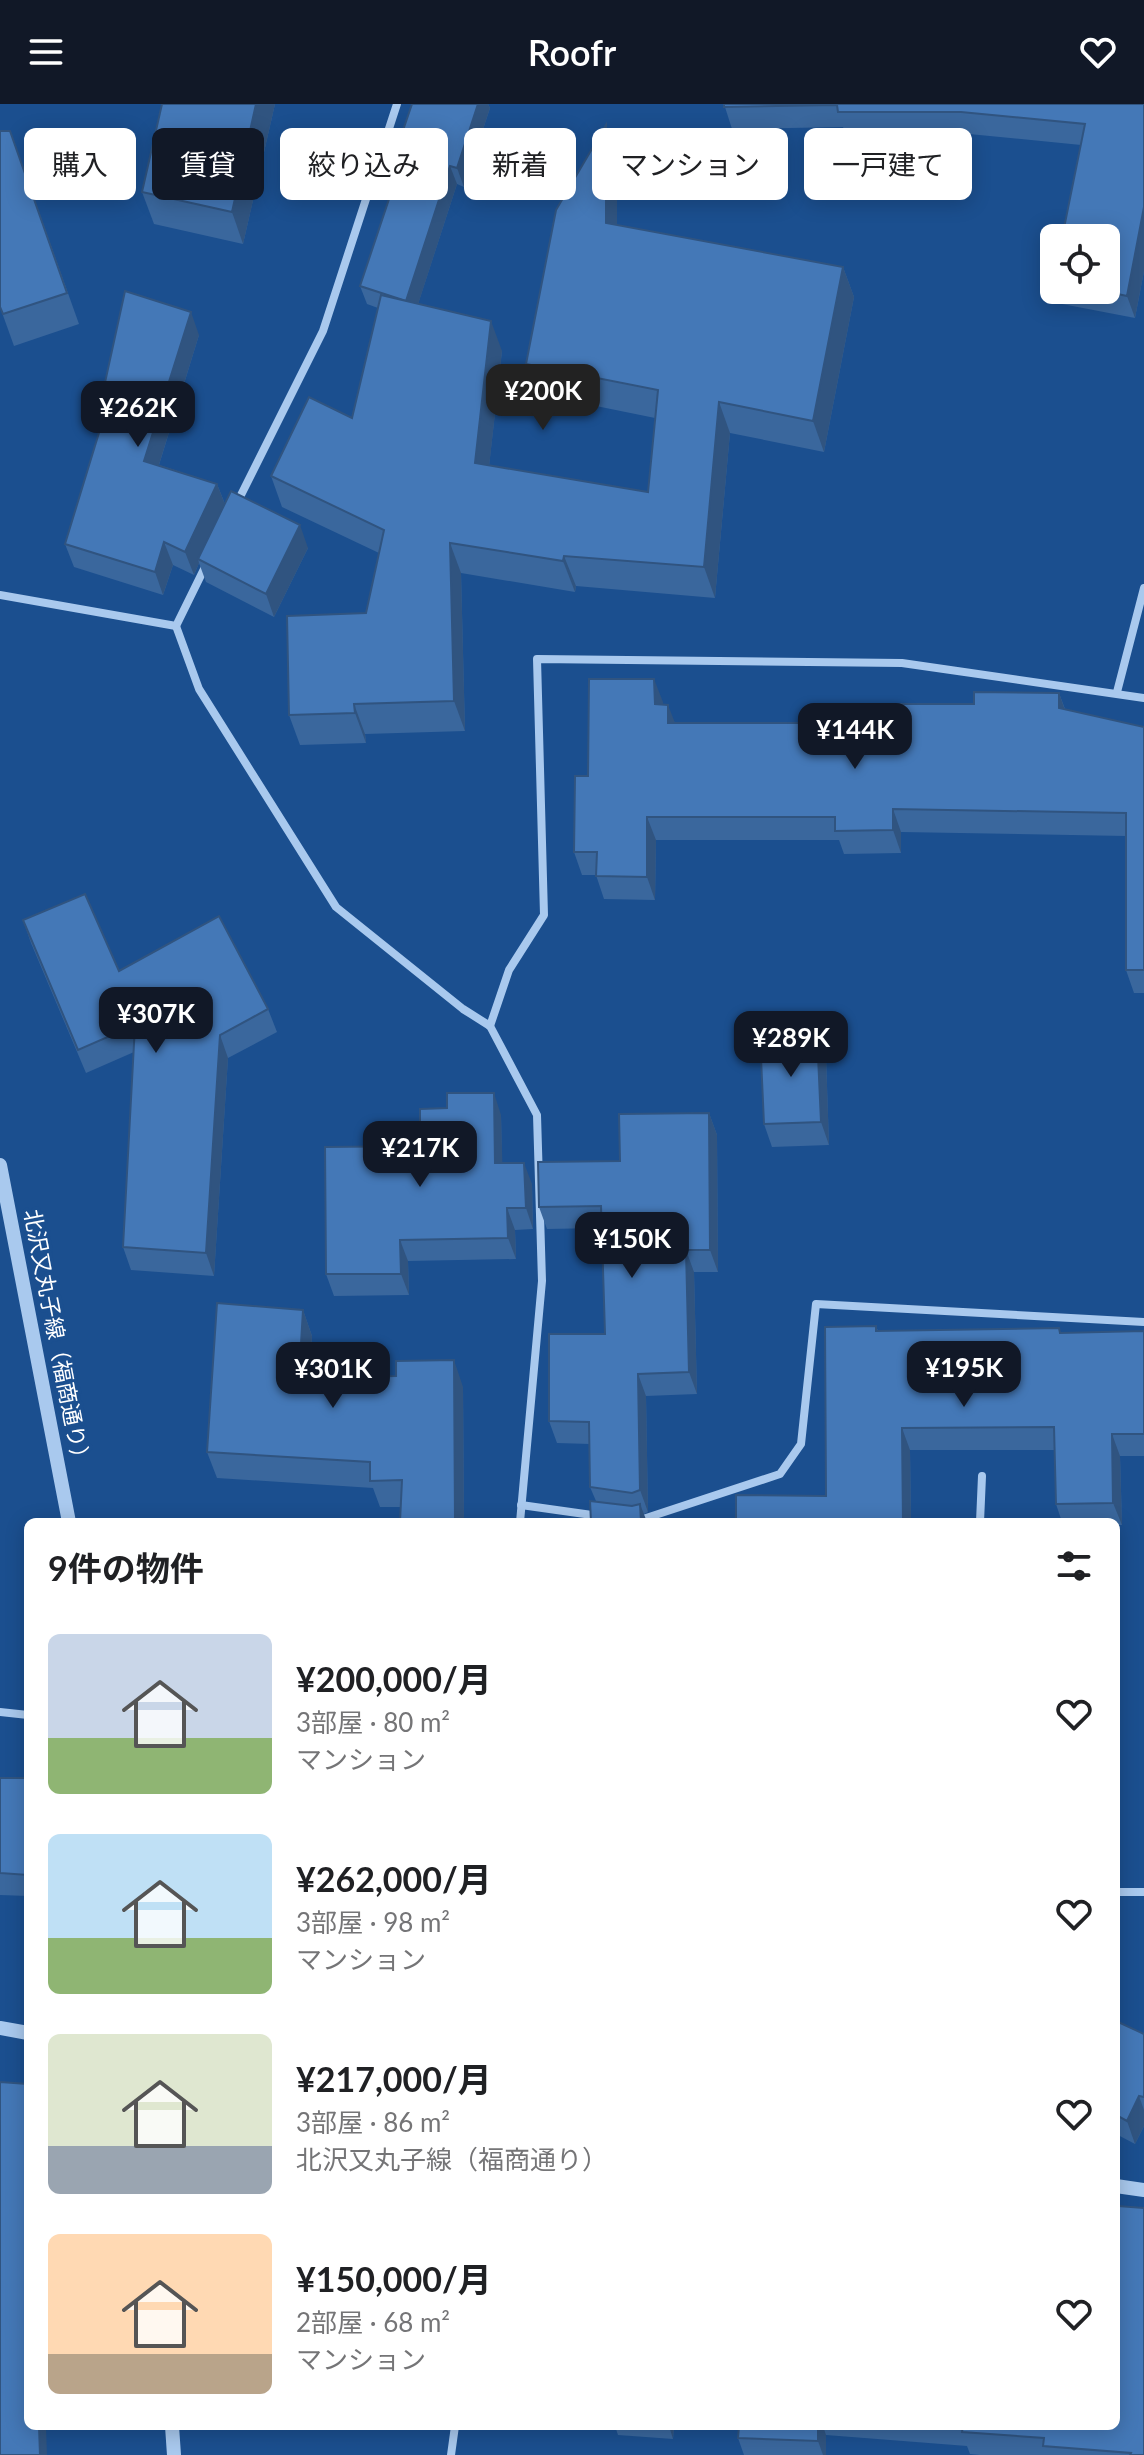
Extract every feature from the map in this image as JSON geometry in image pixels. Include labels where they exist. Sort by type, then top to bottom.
[{"type":"street","points":[[232,514],[323,331],[397,104]]},
{"type":"street","points":[[211,556],[176,626],[199,689],[336,907],[463,1009],[490,1026],[537,1115],[542,1281],[520,1518]]},
{"type":"street","points":[[1117,692],[1144,588]]},
{"type":"street","points":[[0,595],[176,626]]},
{"type":"street","points":[[490,1026],[509,970],[544,915],[537,659],[902,663],[1144,698]]},
{"type":"street","name":"北沢又丸子線（福商通り）","points":[[0,1165],[68,1518]]},
{"type":"street","points":[[653,1518],[780,1474],[801,1444],[816,1304],[1144,1322]]},
{"type":"street","points":[[980,1518],[982,1476]]},
{"type":"street","points":[[521,1505],[611,1518]]},
{"type":"street","points":[[0,1712],[24,1715]]},
{"type":"street","points":[[1120,1892],[1144,1892]]},
{"type":"street","points":[[0,2028],[24,2032]]},
{"type":"street","points":[[1120,2187],[1144,2190]]},
{"type":"street","points":[[172,2430],[174,2455]]},
{"type":"street","points":[[451,2455],[454,2430]]},
{"type":"building","points":[[162,104],[256,104],[251,128],[157,128]]},
{"type":"building","points":[[412,104],[478,104],[470,128],[464,128],[464,147],[457,168],[450,166],[448,172],[448,128],[404,128]]},
{"type":"building","points":[[724,104],[1144,104],[1144,207],[1127,296],[1120,294],[1120,224],[1065,224],[1085,124],[961,112],[838,112],[837,105],[724,107]]},
{"type":"building","points":[[0,131],[10,131],[24,171],[24,200],[34,200],[67,293],[3,314],[0,307]]},
{"type":"building","points":[[152,148],[152,194],[142,192]]},
{"type":"building","points":[[592,149],[592,200],[606,200],[606,223],[843,267],[813,421],[719,402],[704,567],[564,556],[563,561],[450,543],[454,701],[354,704],[355,713],[289,715],[287,616],[366,613],[384,530],[271,476],[309,397],[352,418],[381,295],[491,321],[475,463],[648,492],[658,390],[526,364],[556,210],[562,200],[576,200],[576,176]]},
{"type":"building","points":[[178,200],[235,200],[232,212]]},
{"type":"building","points":[[389,200],[439,200],[406,301],[360,286]]},
{"type":"building","points":[[125,291],[191,312],[144,461],[217,484],[185,552],[164,542],[155,572],[65,544],[112,390],[104,387]]},
{"type":"building","points":[[231,491],[300,525],[266,594],[198,559]]},
{"type":"building","points":[[589,679],[654,679],[655,704],[668,705],[668,723],[834,723],[834,704],[974,704],[974,692],[1059,693],[1059,708],[1144,727],[1144,970],[1126,970],[1126,813],[893,809],[893,830],[835,831],[835,817],[647,817],[647,877],[596,876],[597,852],[574,852],[575,776],[588,776]]},
{"type":"building","points":[[85,894],[119,971],[219,916],[268,1009],[220,1035],[206,1253],[123,1247],[135,1025],[78,1050],[23,920]]},
{"type":"building","points":[[817,1033],[821,1122],[764,1124],[760,1036]]},
{"type":"building","points":[[447,1093],[494,1093],[495,1163],[524,1163],[526,1208],[507,1208],[508,1238],[400,1240],[401,1274],[326,1274],[325,1147],[420,1146],[420,1109],[447,1108]]},
{"type":"building","points":[[709,1113],[710,1250],[686,1250],[689,1372],[638,1374],[640,1490],[632,1493],[590,1487],[589,1422],[549,1421],[549,1334],[605,1334],[601,1206],[539,1207],[538,1162],[620,1161],[619,1114]]},
{"type":"building","points":[[217,1303],[303,1310],[299,1378],[396,1376],[396,1361],[454,1360],[455,1518],[400,1518],[402,1480],[370,1481],[370,1462],[207,1452]]},
{"type":"building","points":[[876,1326],[876,1331],[1059,1328],[1060,1333],[1144,1331],[1144,1434],[1112,1434],[1113,1503],[1056,1504],[1054,1427],[902,1428],[903,1518],[736,1518],[736,1495],[826,1496],[825,1327]]},
{"type":"building","points":[[590,1501],[632,1506],[640,1504],[641,1518],[591,1518]]},
{"type":"building","points":[[0,1778],[24,1778],[24,1875],[0,1873]]},
{"type":"building","points":[[1120,2023],[1144,2034],[1144,2097],[1139,2096],[1127,2121],[1120,2117]]},
{"type":"building","points":[[0,2082],[24,2084],[24,2430],[39,2430],[40,2455],[0,2455]]},
{"type":"building","points":[[1120,2206],[1144,2208],[1144,2455],[1043,2446],[1044,2438],[962,2432],[1120,2430]]},
{"type":"building","points":[[739,2430],[818,2430],[818,2441],[738,2438]]}]
